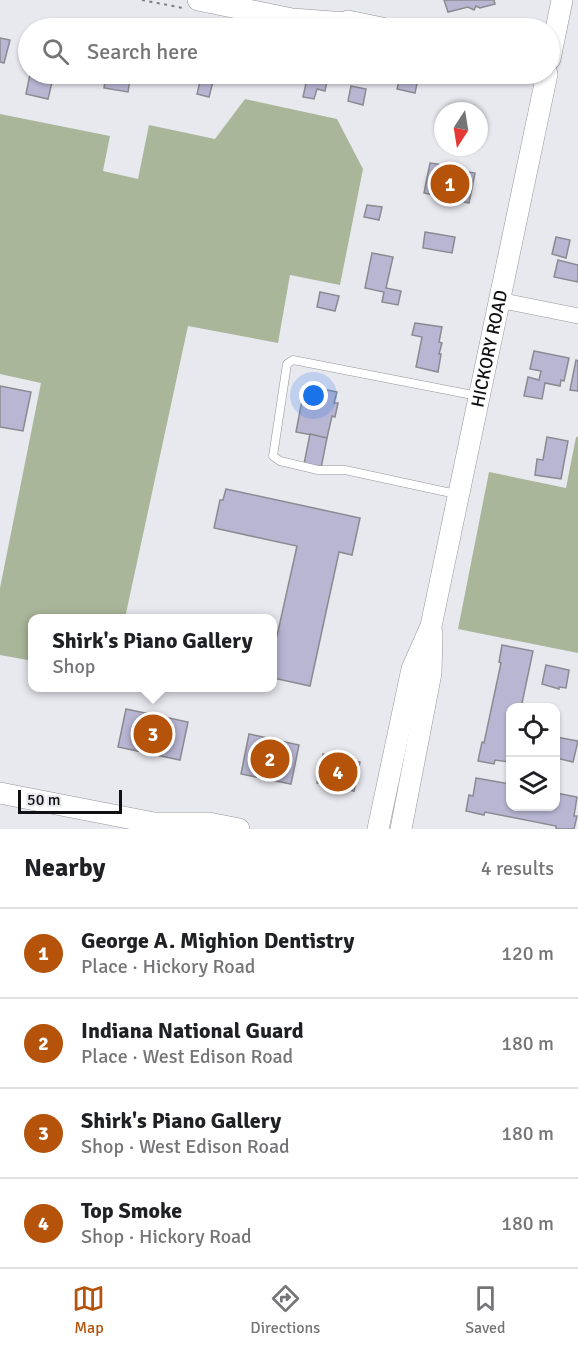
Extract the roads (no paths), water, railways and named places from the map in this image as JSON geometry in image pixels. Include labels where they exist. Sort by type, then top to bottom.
[{"type":"street","points":[[198,0],[287,18]]},
{"type":"street","points":[[271,0],[337,18]]},
{"type":"street","points":[[558,18],[562,0]]},
{"type":"street","name":"HICKORY ROAD","points":[[378,829],[412,669],[431,626],[499,300],[535,84]]},
{"type":"street","points":[[499,300],[578,316]]},
{"type":"street","name":"HICKORY ROAD","points":[[401,829],[431,673],[433,641],[431,626]]},
{"type":"street","points":[[0,793],[109,818],[161,826],[209,823],[239,829]]},
{"type":"lane","points":[[458,494],[345,470],[318,470],[280,461],[273,456],[287,364],[293,360],[479,396]]},
{"type":"place","name":"George A. Mighion Dentistry","points":[[450,184]]},
{"type":"place","name":"Shirk's Piano Gallery","points":[[153,734]]},
{"type":"place","name":"Indiana National Guard","points":[[270,759]]},
{"type":"place","name":"Top Smoke","points":[[338,772]]}]
